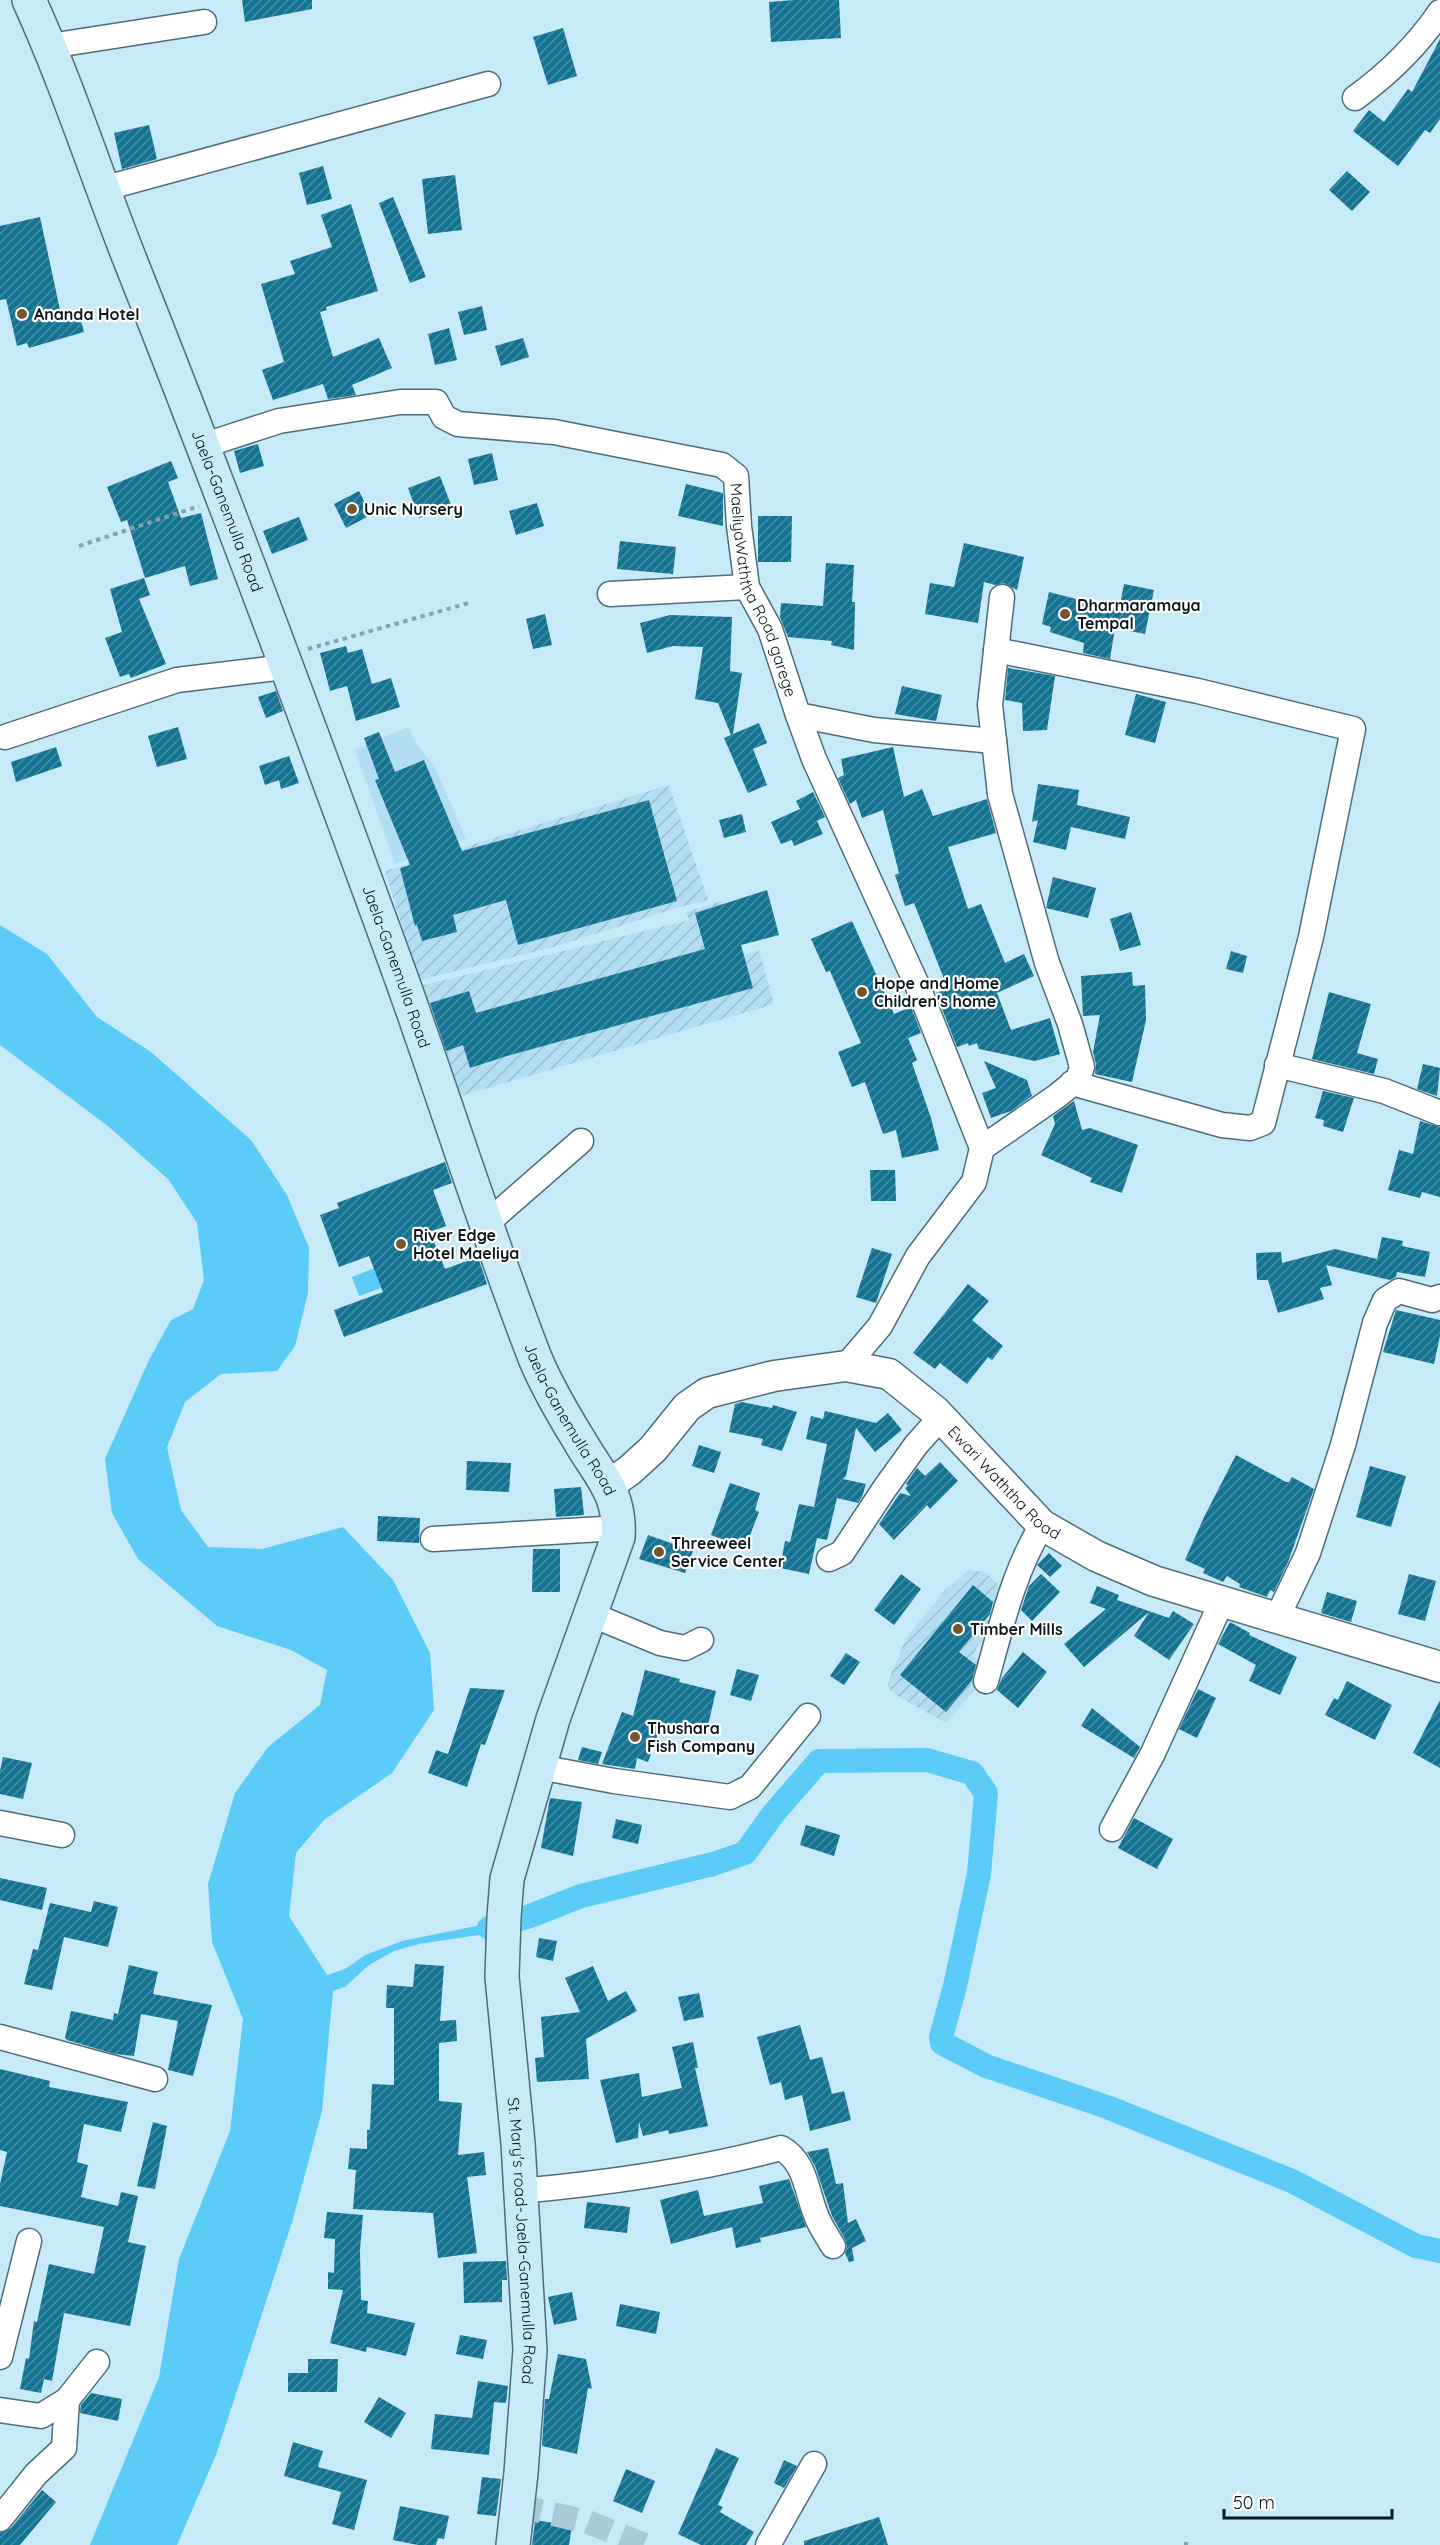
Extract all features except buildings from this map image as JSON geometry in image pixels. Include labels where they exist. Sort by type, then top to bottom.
[{"type":"main road","name":"Jaela-Ganemulla Road","points":[[29,0],[50,46],[102,189],[222,498],[403,982],[516,1308],[547,1386],[580,1443],[609,1485],[615,1502],[618,1537],[539,1767],[507,1879],[503,1926]]},
{"type":"main road","name":"St. Mary's road-Jaela-Ganemulla Road","points":[[503,1926],[502,1977],[528,2295],[530,2350],[521,2474],[513,2545]]},
{"type":"street","points":[[1354,98],[1383,78],[1439,16]]},
{"type":"street","points":[[50,46],[204,22]]},
{"type":"street","points":[[102,189],[488,84]]},
{"type":"street","name":"MaeliyaWaththa Road garege","points":[[202,446],[279,421],[400,402],[436,402],[444,417],[458,424],[554,432],[722,465],[736,476],[739,526],[747,587],[770,629],[814,759],[918,987],[982,1148]]},
{"type":"street","points":[[610,594],[747,587]]},
{"type":"street","points":[[846,1366],[880,1326],[918,1256],[974,1182],[982,1148],[1078,1079],[1082,1067],[1070,1024],[1047,963],[1000,794],[990,705],[1002,597]]},
{"type":"street","points":[[996,650],[1198,691],[1353,729],[1311,937],[1263,1123],[1250,1128],[1222,1125],[1072,1083]]},
{"type":"street","points":[[5,737],[177,680],[283,662]]},
{"type":"street","points":[[798,715],[874,730],[994,741]]},
{"type":"street","points":[[1277,1065],[1384,1091],[1440,1113]]},
{"type":"street","points":[[487,1223],[581,1141]]},
{"type":"street","points":[[1277,1618],[1308,1553],[1343,1445],[1375,1323],[1385,1300],[1398,1291],[1432,1300],[1440,1297]]},
{"type":"street","name":"Ewari Waththa Road","points":[[609,1485],[653,1449],[687,1407],[707,1393],[774,1376],[846,1366],[889,1374],[941,1417],[1042,1525],[1096,1556],[1154,1581],[1440,1667]]},
{"type":"street","points":[[829,1559],[842,1553],[916,1445],[941,1417]]},
{"type":"street","points":[[986,1681],[1011,1591],[1028,1549],[1042,1525]]},
{"type":"street","points":[[434,1539],[619,1528]]},
{"type":"street","points":[[1112,1829],[1153,1753],[1222,1601]]},
{"type":"street","points":[[590,1614],[660,1642],[685,1648],[700,1640]]},
{"type":"street","points":[[539,1767],[614,1781],[730,1797],[750,1787],[808,1716]]},
{"type":"street","points":[[0,1822],[62,1835]]},
{"type":"street","points":[[0,2037],[155,2079]]},
{"type":"street","points":[[520,2191],[632,2179],[781,2148],[793,2154],[808,2185],[818,2221],[833,2246]]},
{"type":"street","points":[[0,2357],[29,2241]]},
{"type":"street","points":[[0,2410],[41,2416],[67,2400],[97,2362]]},
{"type":"street","points":[[0,2519],[36,2474],[64,2448],[67,2400]]},
{"type":"street","points":[[768,2545],[814,2464]]},
{"type":"path","points":[[79,546],[222,498]]},
{"type":"path","points":[[283,662],[472,602]]},
{"type":"shaded area","points":[[408,727],[414,740],[435,767],[466,839],[395,864],[355,750]]},
{"type":"shaded area","points":[[669,785],[708,900],[554,947],[419,980],[385,871]]},
{"type":"shaded area","points":[[722,901],[741,956],[759,951],[774,1004],[454,1098],[416,987],[689,920],[686,912]]},
{"type":"shaded area","points":[[969,1570],[985,1572],[1007,1593],[992,1632],[977,1647],[973,1656],[987,1666],[980,1684],[946,1723],[899,1697],[891,1691],[887,1684],[906,1638],[944,1591]]},
{"type":"water","points":[[0,925],[47,954],[97,1017],[151,1052],[251,1140],[287,1195],[309,1248],[308,1293],[295,1346],[277,1371],[221,1374],[185,1402],[167,1447],[181,1510],[208,1547],[262,1549],[343,1527],[393,1580],[430,1653],[434,1710],[392,1773],[324,1820],[296,1853],[289,1916],[327,1975],[345,1969],[365,1955],[402,1941],[491,1923],[492,1933],[419,1944],[394,1951],[369,1965],[345,1987],[333,1991],[322,2111],[293,2219],[216,2455],[177,2545],[90,2545],[159,2377],[179,2259],[230,2131],[243,2019],[212,1942],[208,1884],[235,1793],[268,1747],[320,1705],[327,1670],[291,1650],[217,1626],[138,1559],[112,1513],[105,1459],[149,1360],[171,1320],[193,1309],[204,1280],[197,1223],[168,1179],[109,1127],[0,1045]]},
{"type":"water","points":[[390,1262],[398,1282],[359,1296],[352,1277]]},
{"type":"waterway","points":[[489,1928],[530,1916],[581,1896],[713,1864],[745,1853],[774,1813],[819,1761],[927,1760],[972,1773],[986,1793],[979,1874],[955,1986],[941,2037],[942,2043],[986,2066],[1107,2107],[1292,2181],[1416,2246],[1440,2251]]},
{"type":"tunnel","points":[[518,2506],[588,2522],[645,2545]]},
{"type":"place","name":"Ananda Hotel","points":[[22,314]]},
{"type":"place","name":"Unic Nursery","points":[[352,509]]},
{"type":"place","name":"Dharmaramaya Tempal","points":[[1065,614]]},
{"type":"place","name":"Hope and Home Children's home","points":[[862,992]]},
{"type":"place","name":"River Edge Hotel Maeliya","points":[[401,1244]]},
{"type":"place","name":"Threeweel Service Center","points":[[659,1552]]},
{"type":"place","name":"Timber Mills","points":[[958,1629]]},
{"type":"place","name":"Thushara Fish Company","points":[[635,1737]]}]
